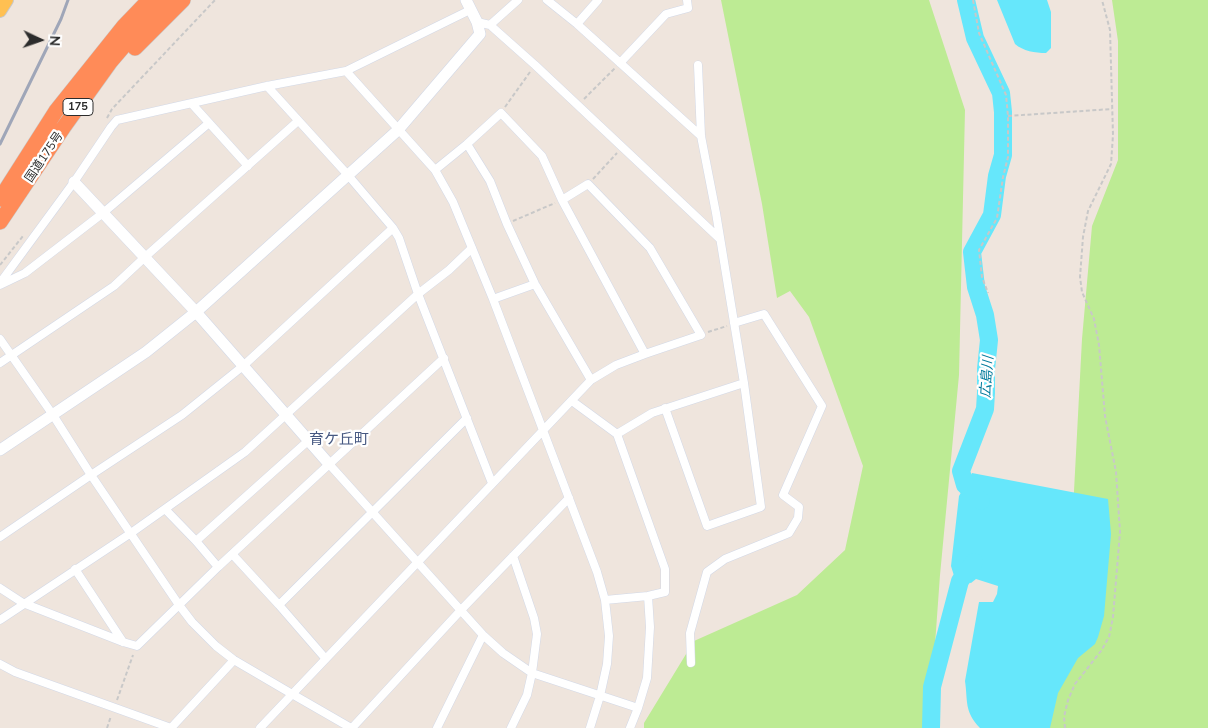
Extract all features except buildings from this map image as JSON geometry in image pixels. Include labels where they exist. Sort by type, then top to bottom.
[{"type":"highway","name":"国道175号","points":[[0,199],[56,111],[124,26],[149,0]]},
{"type":"highway","name":"国道175号","points":[[0,222],[111,61],[153,12],[166,0]]},
{"type":"highway","points":[[63,128],[140,42],[184,0]]},
{"type":"main road","points":[[0,11],[8,0]]},
{"type":"street","points":[[490,25],[518,0]]},
{"type":"street","points":[[547,0],[577,24],[701,136]]},
{"type":"street","points":[[577,24],[598,0]]},
{"type":"street","points":[[620,63],[666,14],[688,8],[687,0]]},
{"type":"street","points":[[0,284],[74,182],[110,126],[117,120],[267,86],[346,71],[468,5],[477,22],[480,34],[398,130],[196,312],[146,352],[0,450]]},
{"type":"street","points":[[477,22],[490,25],[535,65],[720,239]]},
{"type":"street","points":[[665,408],[707,526],[761,507],[744,383],[716,213],[701,136],[698,65]]},
{"type":"street","points":[[346,71],[435,170],[453,202],[493,299],[597,572],[605,600],[609,636],[600,696],[590,728]]},
{"type":"street","points":[[267,86],[347,174],[393,228],[399,238],[418,294],[492,483]]},
{"type":"street","points":[[192,104],[248,166]]},
{"type":"street","points":[[435,170],[501,113],[542,156],[562,200],[645,354]]},
{"type":"street","points":[[0,363],[114,286],[298,121]]},
{"type":"street","points":[[0,284],[25,273],[103,213],[209,123]]},
{"type":"street","points":[[467,144],[490,180],[506,224],[535,284],[591,380]]},
{"type":"street","points":[[74,182],[196,312],[329,464],[484,635],[503,653],[532,673],[638,708]]},
{"type":"street","points":[[260,728],[591,380],[616,365],[701,335],[650,248],[588,184],[562,200]]},
{"type":"street","points":[[0,537],[182,415],[243,366],[393,228]]},
{"type":"street","points":[[0,620],[131,533],[245,452],[418,294],[449,270],[472,248]]},
{"type":"street","points":[[493,299],[535,284]]},
{"type":"street","points":[[691,663],[690,633],[707,572],[725,559],[789,532],[798,518],[799,507],[783,495],[822,406],[764,314],[734,323]]},
{"type":"street","points":[[0,338],[192,622],[216,646],[234,660],[352,728],[461,610],[569,498]]},
{"type":"street","points":[[0,588],[23,603],[137,646],[218,567],[444,358]]},
{"type":"street","points":[[617,434],[652,413],[744,383]]},
{"type":"street","points":[[572,401],[617,434],[665,569],[666,592],[648,596],[605,600]]},
{"type":"street","points":[[279,605],[467,418]]},
{"type":"street","points":[[196,541],[309,440]]},
{"type":"street","points":[[165,509],[218,567]]},
{"type":"street","points":[[233,555],[326,658]]},
{"type":"street","points":[[511,728],[527,695],[537,634],[534,618],[513,556]]},
{"type":"street","points":[[76,569],[123,642]]},
{"type":"street","points":[[630,728],[647,678],[650,627],[648,596]]},
{"type":"street","points":[[437,728],[484,635]]},
{"type":"street","points":[[0,664],[15,672],[171,728],[234,660]]},
{"type":"path","points":[[102,124],[112,109],[215,0]]},
{"type":"path","points":[[973,0],[979,33],[1006,95],[1008,116],[1008,157],[1002,177],[997,218],[979,250],[982,277],[988,293]]},
{"type":"path","points":[[1065,728],[1064,717],[1068,700],[1075,684],[1101,651],[1109,637],[1114,608],[1120,532],[1116,472],[1105,416],[1099,345],[1094,319],[1082,292],[1080,277],[1082,237],[1088,211],[1111,164],[1114,135],[1110,30],[1102,0]]},
{"type":"path","points":[[578,105],[620,63]]},
{"type":"path","points":[[501,113],[535,65]]},
{"type":"path","points":[[1008,116],[1112,108]]},
{"type":"path","points":[[588,184],[623,148]]},
{"type":"path","points":[[506,224],[562,200]]},
{"type":"path","points":[[701,335],[734,323]]},
{"type":"path","points":[[106,728],[137,646]]},
{"type":"green space","points":[[721,0],[929,0],[965,110],[959,375],[940,575],[929,728],[644,728],[644,723],[694,641],[797,595],[845,550],[863,466],[809,317],[790,291],[777,298],[762,204]]},
{"type":"green space","points":[[1112,0],[1208,0],[1208,728],[1047,728],[1073,510],[1082,339],[1092,226],[1118,160],[1118,41]]},
{"type":"water","points":[[997,0],[1047,0],[1051,12],[1051,48],[1046,53],[1038,53],[1025,50],[1015,44]]},
{"type":"water","points":[[972,473],[1108,499],[1111,534],[1104,616],[1095,644],[1078,658],[1058,693],[1050,728],[980,728],[969,711],[965,681],[979,602],[993,602],[998,586],[976,579],[971,583],[955,579],[951,566],[959,496]]},
{"type":"waterway","name":"広島川","points":[[966,0],[975,38],[1001,93],[1003,112],[1003,155],[997,176],[992,215],[972,252],[976,287],[985,315],[989,340],[985,409],[961,471],[965,485],[981,501]]},
{"type":"waterway","name":"広島川","points":[[931,728],[932,687],[960,581],[974,562]]},
{"type":"railway","points":[[0,144],[61,19],[68,0]]},
{"type":"district","name":"育ケ丘町","points":[[339,439]]}]
